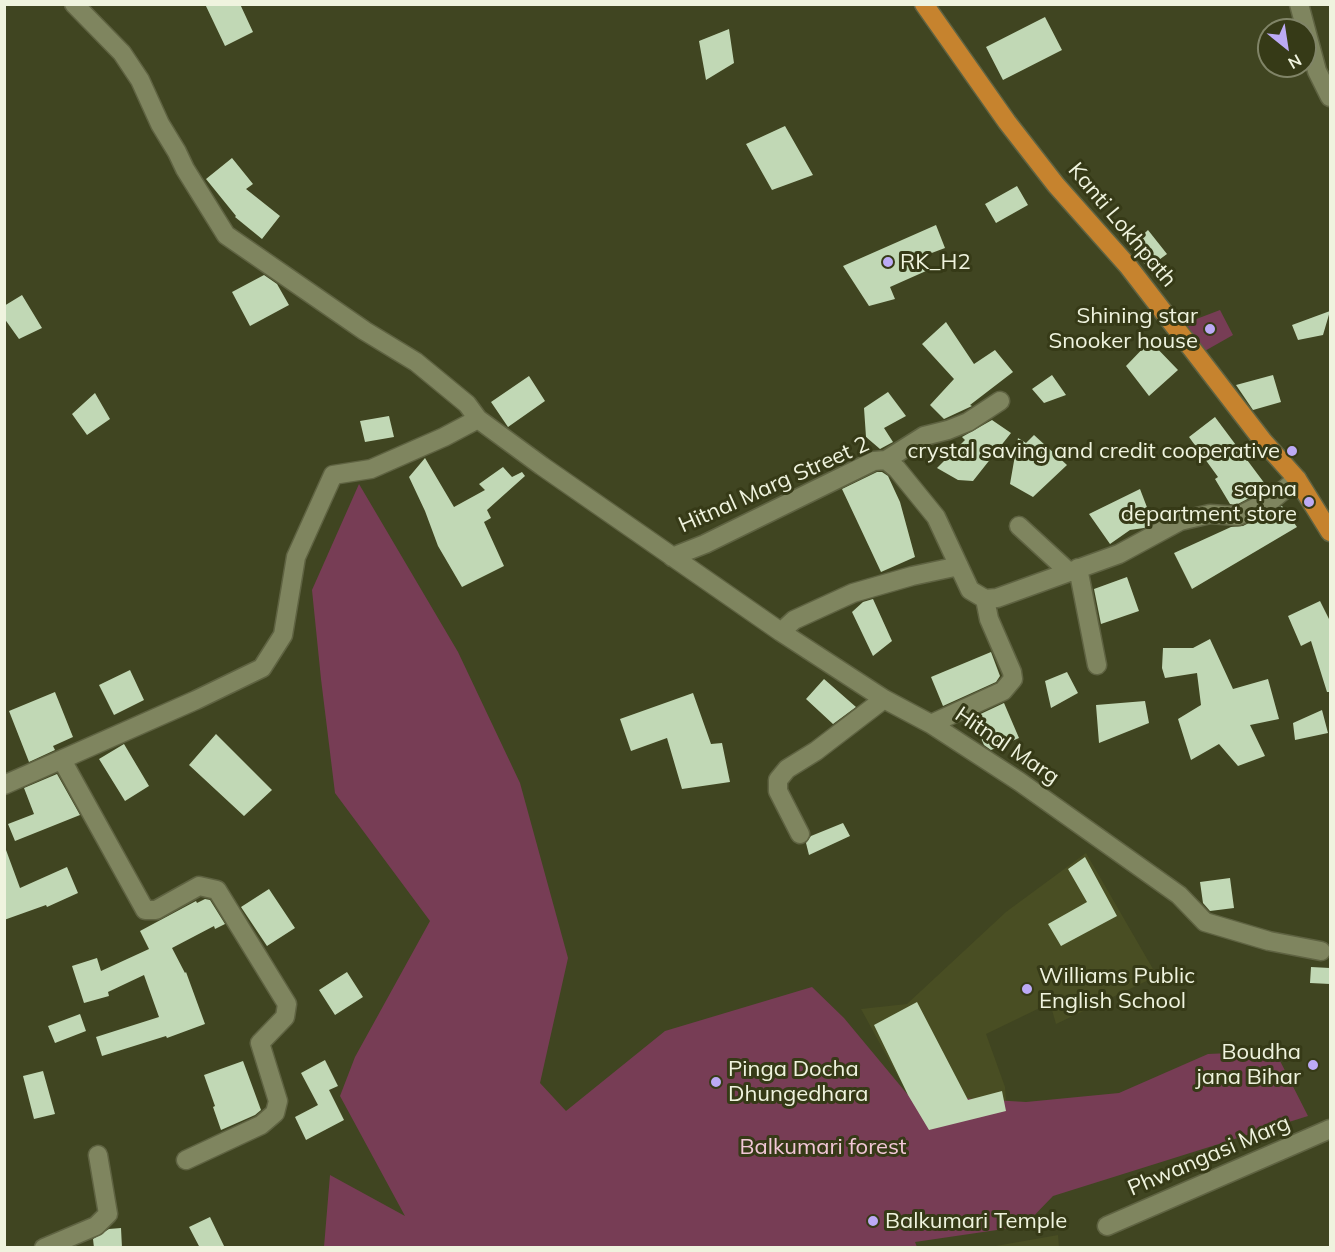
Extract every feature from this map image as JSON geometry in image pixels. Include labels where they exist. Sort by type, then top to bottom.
[{"type":"main road","name":"Kanti Lokhpath","points":[[924,4],[1007,122],[1056,185],[1128,266],[1263,441],[1297,479],[1330,532]]},
{"type":"street","name":"Hitnal Marg","points":[[74,4],[122,53],[140,80],[160,124],[190,178],[226,235],[365,331],[416,362],[467,404],[478,419],[542,466],[781,632],[884,699],[931,724],[1020,782],[1170,888],[1205,921],[1234,932],[1321,951]]},
{"type":"street","points":[[1299,4],[1317,71],[1330,96]]},
{"type":"street","points":[[886,460],[924,436],[968,422],[1000,400]]},
{"type":"street","points":[[4,785],[262,668],[283,635],[296,557],[333,475],[371,469],[444,437],[478,419]]},
{"type":"street","name":"Hitnal Marg Street 2","points":[[672,556],[705,544],[874,461],[886,460],[897,469],[936,517],[970,590],[985,599]]},
{"type":"street","points":[[931,724],[1003,691],[1013,679],[989,619],[985,599],[997,598],[1119,554],[1180,521],[1210,514],[1238,516],[1273,499],[1297,479]]},
{"type":"street","points":[[1019,526],[1073,570],[1097,665]]},
{"type":"street","points":[[781,632],[794,620],[853,593],[912,576],[959,566]]},
{"type":"street","points":[[800,834],[778,791],[778,780],[787,769],[816,751],[884,699]]},
{"type":"street","points":[[62,760],[94,822],[145,910],[156,910],[198,886],[217,890],[288,1004],[285,1017],[260,1043],[278,1101],[275,1113],[261,1125],[186,1160]]},
{"type":"street","name":"Phwangasi Marg","points":[[1107,1226],[1330,1129]]},
{"type":"street","points":[[44,1248],[96,1226],[108,1214],[98,1155]]},
{"type":"shaded area","name":"Williams Public English School","points":[[1086,853],[1157,976],[1056,1024],[1050,1003],[986,1034],[1005,1087],[1007,1112],[929,1133],[861,1009],[907,1004],[1006,912]]},
{"type":"shaded area","points":[[1058,1235],[1059,1247],[990,1247]]},
{"type":"green space","name":"Shining star Snooker house","points":[[1220,310],[1233,335],[1203,352],[1186,323]]},
{"type":"green space","name":"Balkumari forest","points":[[359,484],[458,652],[520,783],[568,958],[540,1083],[566,1111],[665,1031],[812,987],[844,1018],[908,1095],[1026,1102],[1119,1093],[1208,1054],[1275,1051],[1308,1116],[1053,1196],[1024,1226],[915,1242],[917,1247],[324,1247],[330,1175],[405,1216],[340,1096],[355,1057],[430,921],[335,793],[312,590]]},
{"type":"building","points":[[205,4],[240,4],[253,32],[225,46]]},
{"type":"building","points":[[1045,17],[1062,50],[1003,80],[986,47]]},
{"type":"building","points":[[729,29],[734,63],[706,80],[699,41]]},
{"type":"building","points":[[785,126],[813,175],[772,190],[746,144]]},
{"type":"building","points":[[232,158],[253,184],[246,189],[280,216],[262,239],[235,217],[206,179]]},
{"type":"building","points":[[1017,186],[1028,205],[996,223],[985,204]]},
{"type":"building","name":"RK_H2","points":[[936,225],[945,248],[921,257],[926,271],[890,287],[895,299],[869,306],[843,266]]},
{"type":"building","points":[[1148,230],[1167,254],[1148,268],[1130,247]]},
{"type":"building","points":[[264,275],[277,284],[289,305],[250,326],[232,292]]},
{"type":"building","points":[[22,295],[42,328],[19,339],[4,318],[4,306]]},
{"type":"building","points":[[1330,311],[1323,335],[1298,340],[1292,325]]},
{"type":"building","points":[[946,322],[974,364],[995,350],[1013,372],[970,405],[972,406],[944,419],[930,405],[954,379],[922,344]]},
{"type":"building","points":[[1150,341],[1178,370],[1149,396],[1126,366]]},
{"type":"building","points":[[1052,375],[1066,395],[1044,403],[1032,389]]},
{"type":"building","points":[[1273,375],[1281,402],[1253,410],[1236,385]]},
{"type":"building","points":[[529,376],[545,401],[508,427],[491,402]]},
{"type":"building","points":[[888,392],[906,416],[884,428],[893,442],[880,449],[866,437],[864,408]]},
{"type":"building","points":[[95,393],[110,419],[87,435],[72,414]]},
{"type":"building","points":[[389,416],[394,437],[365,442],[360,421]]},
{"type":"building","points":[[1215,417],[1268,488],[1236,505],[1230,504],[1215,479],[1218,477],[1189,437]]},
{"type":"building","points":[[992,420],[1011,433],[973,481],[958,480],[937,468],[965,440],[962,437]]},
{"type":"building","points":[[1034,435],[1067,465],[1033,497],[1010,484],[1018,438],[1026,443]]},
{"type":"building","points":[[425,458],[454,507],[485,490],[479,484],[503,467],[512,477],[522,472],[525,476],[487,510],[491,518],[484,522],[504,566],[462,587],[438,546],[409,477]]},
{"type":"building","points":[[877,472],[888,476],[900,502],[915,557],[881,572],[842,489]]},
{"type":"building","points":[[1140,489],[1153,523],[1144,528],[1130,530],[1110,544],[1089,514]]},
{"type":"building","points":[[1282,506],[1297,527],[1192,589],[1174,553],[1231,527],[1243,526]]},
{"type":"building","points":[[1127,577],[1139,611],[1101,624],[1094,589]]},
{"type":"building","points":[[873,599],[892,641],[873,656],[852,612],[863,602]]},
{"type":"building","points":[[1320,601],[1330,621],[1330,692],[1327,692],[1311,641],[1301,646],[1288,616]]},
{"type":"building","points":[[1210,639],[1233,689],[1268,679],[1279,719],[1250,725],[1265,756],[1238,766],[1219,744],[1191,760],[1178,719],[1201,705],[1197,673],[1165,678],[1162,668],[1163,648],[1193,648]]},
{"type":"building","points":[[991,652],[1000,676],[996,682],[943,706],[931,677]]},
{"type":"building","points":[[130,670],[144,700],[114,715],[99,685]]},
{"type":"building","points":[[1067,672],[1078,693],[1051,708],[1045,681]]},
{"type":"building","points":[[824,679],[856,707],[833,724],[806,699]]},
{"type":"building","points":[[55,692],[73,737],[53,746],[55,750],[29,762],[9,711]]},
{"type":"building","points":[[693,693],[711,744],[722,743],[730,782],[682,789],[667,738],[631,751],[620,719]]},
{"type":"building","points":[[1145,701],[1149,723],[1099,743],[1096,705]]},
{"type":"building","points":[[1004,703],[1019,738],[991,750],[984,745],[972,718]]},
{"type":"building","points":[[1322,710],[1328,733],[1295,740],[1293,723]]},
{"type":"building","points":[[216,734],[272,790],[244,816],[189,765]]},
{"type":"building","points":[[124,744],[149,786],[125,801],[99,759]]},
{"type":"building","points":[[57,774],[80,815],[15,841],[8,824],[34,814],[24,788]]},
{"type":"building","points":[[843,823],[850,836],[809,855],[806,843],[811,836]]},
{"type":"building","points":[[4,850],[6,850],[20,888],[67,867],[78,893],[47,907],[46,905],[4,920]]},
{"type":"building","points":[[1085,857],[1117,916],[1061,946],[1048,924],[1087,902],[1068,869]]},
{"type":"building","points":[[1230,878],[1234,908],[1210,911],[1203,903],[1200,882]]},
{"type":"building","points":[[269,889],[295,928],[267,946],[241,907]]},
{"type":"building","points":[[205,899],[210,900],[225,924],[215,929],[214,926],[172,948],[186,972],[205,1024],[167,1038],[166,1036],[102,1056],[96,1037],[159,1017],[144,975],[108,992],[109,996],[84,1003],[72,966],[97,958],[101,971],[149,949],[140,931],[196,901],[197,903]]},
{"type":"building","points":[[1311,967],[1330,968],[1330,984],[1310,983]]},
{"type":"building","points":[[347,972],[363,997],[335,1015],[319,990]]},
{"type":"building","points":[[917,1002],[968,1100],[1002,1091],[1006,1111],[929,1130],[908,1095],[874,1025]]},
{"type":"building","points":[[80,1014],[86,1031],[55,1043],[48,1026]]},
{"type":"building","points":[[325,1060],[338,1086],[329,1090],[344,1120],[306,1140],[295,1117],[318,1105],[301,1073]]},
{"type":"building","points":[[243,1061],[261,1110],[221,1130],[204,1075]]},
{"type":"building","points":[[43,1071],[55,1114],[34,1119],[23,1076]]},
{"type":"building","points":[[210,1217],[225,1248],[200,1248],[189,1227]]},
{"type":"building","points":[[121,1228],[122,1248],[94,1248],[93,1239],[109,1229]]},
{"type":"place","name":"RK_H2","points":[[888,262]]},
{"type":"place","name":"Shining star Snooker house","points":[[1210,329]]},
{"type":"place","name":"crystal saving and credit cooperative","points":[[1292,451]]},
{"type":"place","name":"sapna department store","points":[[1309,502]]},
{"type":"place","name":"Williams Public English School","points":[[1027,989]]},
{"type":"place","name":"Boudha jana Bihar","points":[[1313,1065]]},
{"type":"place","name":"Pinga Docha Dhungedhara","points":[[716,1082]]},
{"type":"place","name":"Balkumari Temple","points":[[873,1221]]}]
